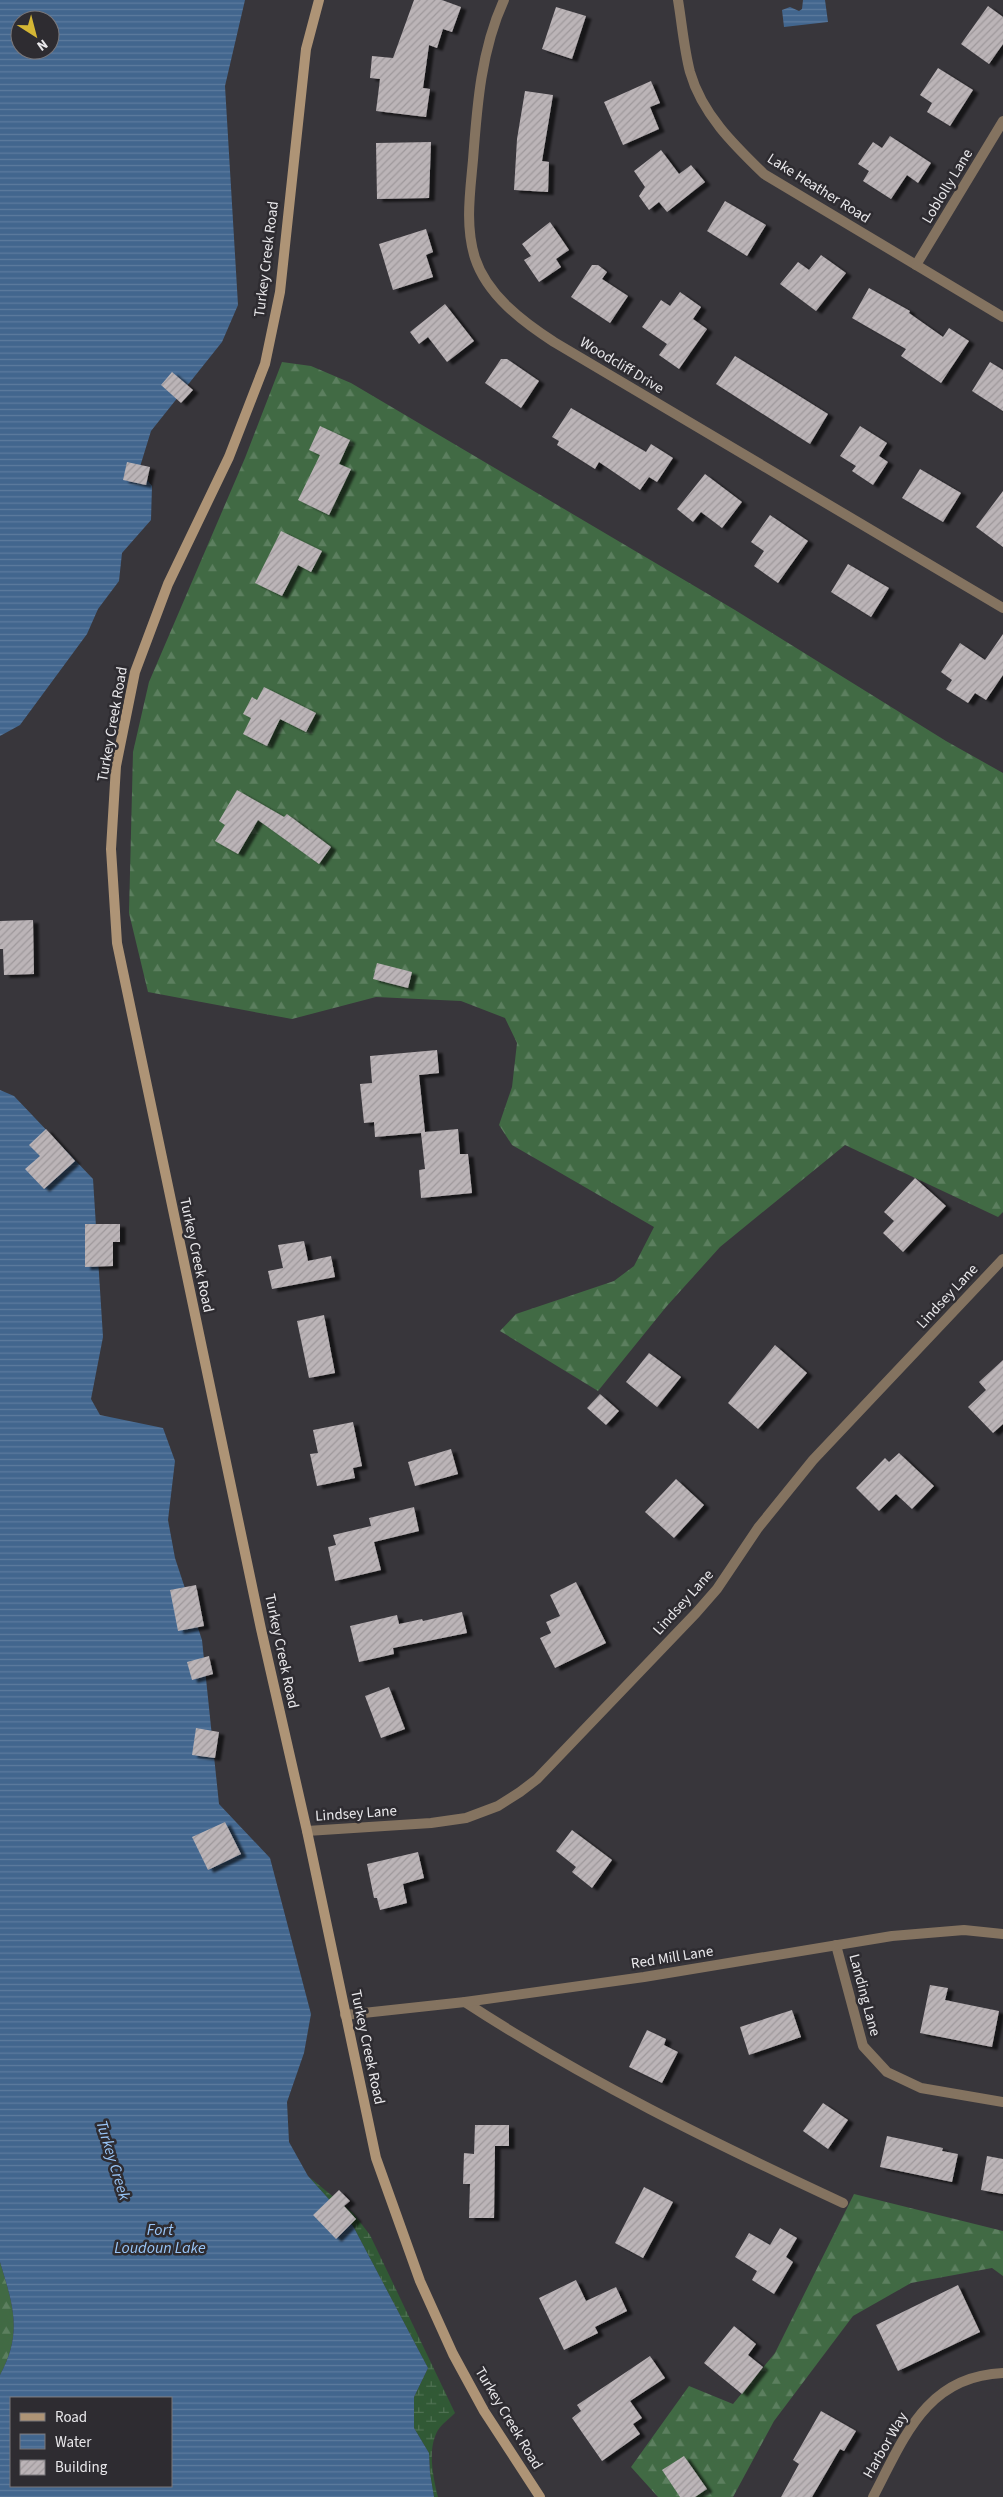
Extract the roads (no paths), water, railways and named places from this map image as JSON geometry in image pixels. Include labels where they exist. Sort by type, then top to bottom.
[{"type":"street","name":"Turkey Creek Road","points":[[319,0],[306,50],[280,292],[265,364],[229,457],[168,584],[135,672],[116,766],[111,850],[117,943],[261,1629],[307,1831],[376,2158],[420,2282],[453,2354],[484,2411],[540,2497]]},
{"type":"street","name":"Woodcliff Drive","points":[[504,0],[491,37],[478,98],[468,219],[475,259],[495,293],[523,323],[1003,608]]},
{"type":"street","name":"Lake Heather Road","points":[[678,0],[691,73],[706,107],[732,143],[764,174],[1003,317]]},
{"type":"street","name":"Loblolly Lane","points":[[916,265],[1003,121]]},
{"type":"street","name":"Lindsey Lane","points":[[307,1831],[431,1824],[466,1818],[498,1806],[537,1779],[717,1589],[758,1528],[813,1460],[1003,1259]]},
{"type":"street","name":"Red Mill Lane","points":[[345,2015],[465,2002],[644,1976],[892,1936],[964,1930],[1003,1934]]},
{"type":"street","name":"Landing Lane","points":[[836,1945],[863,2046],[887,2072],[921,2088],[1003,2102]]},
{"type":"street","points":[[465,2002],[558,2058],[693,2130],[843,2203]]},
{"type":"street","name":"Harbor Way","points":[[873,2497],[914,2421],[926,2406],[939,2394],[969,2378],[1003,2372]]},
{"type":"water","points":[[0,0],[245,0],[225,86],[238,305],[222,342],[151,431],[139,470],[152,486],[151,520],[122,553],[119,581],[98,609],[87,634],[20,725],[0,736]]},
{"type":"water","points":[[803,0],[825,0],[828,22],[784,27],[782,10],[790,7],[799,11],[802,9]]},
{"type":"water","name":"Fort Loudoun Lake","points":[[0,1090],[14,1096],[93,1179],[103,1337],[91,1399],[100,1415],[163,1428],[175,1461],[168,1520],[175,1558],[202,1640],[219,1804],[270,1858],[311,2014],[304,2053],[287,2102],[289,2142],[308,2176],[353,2226],[428,2368],[414,2397],[414,2428],[429,2453],[434,2497],[0,2497],[0,2375],[12,2346],[14,2332],[14,2319],[9,2292],[0,2262]]},
{"type":"water label","name":"Turkey Creek","points":[[114,2160]]}]
